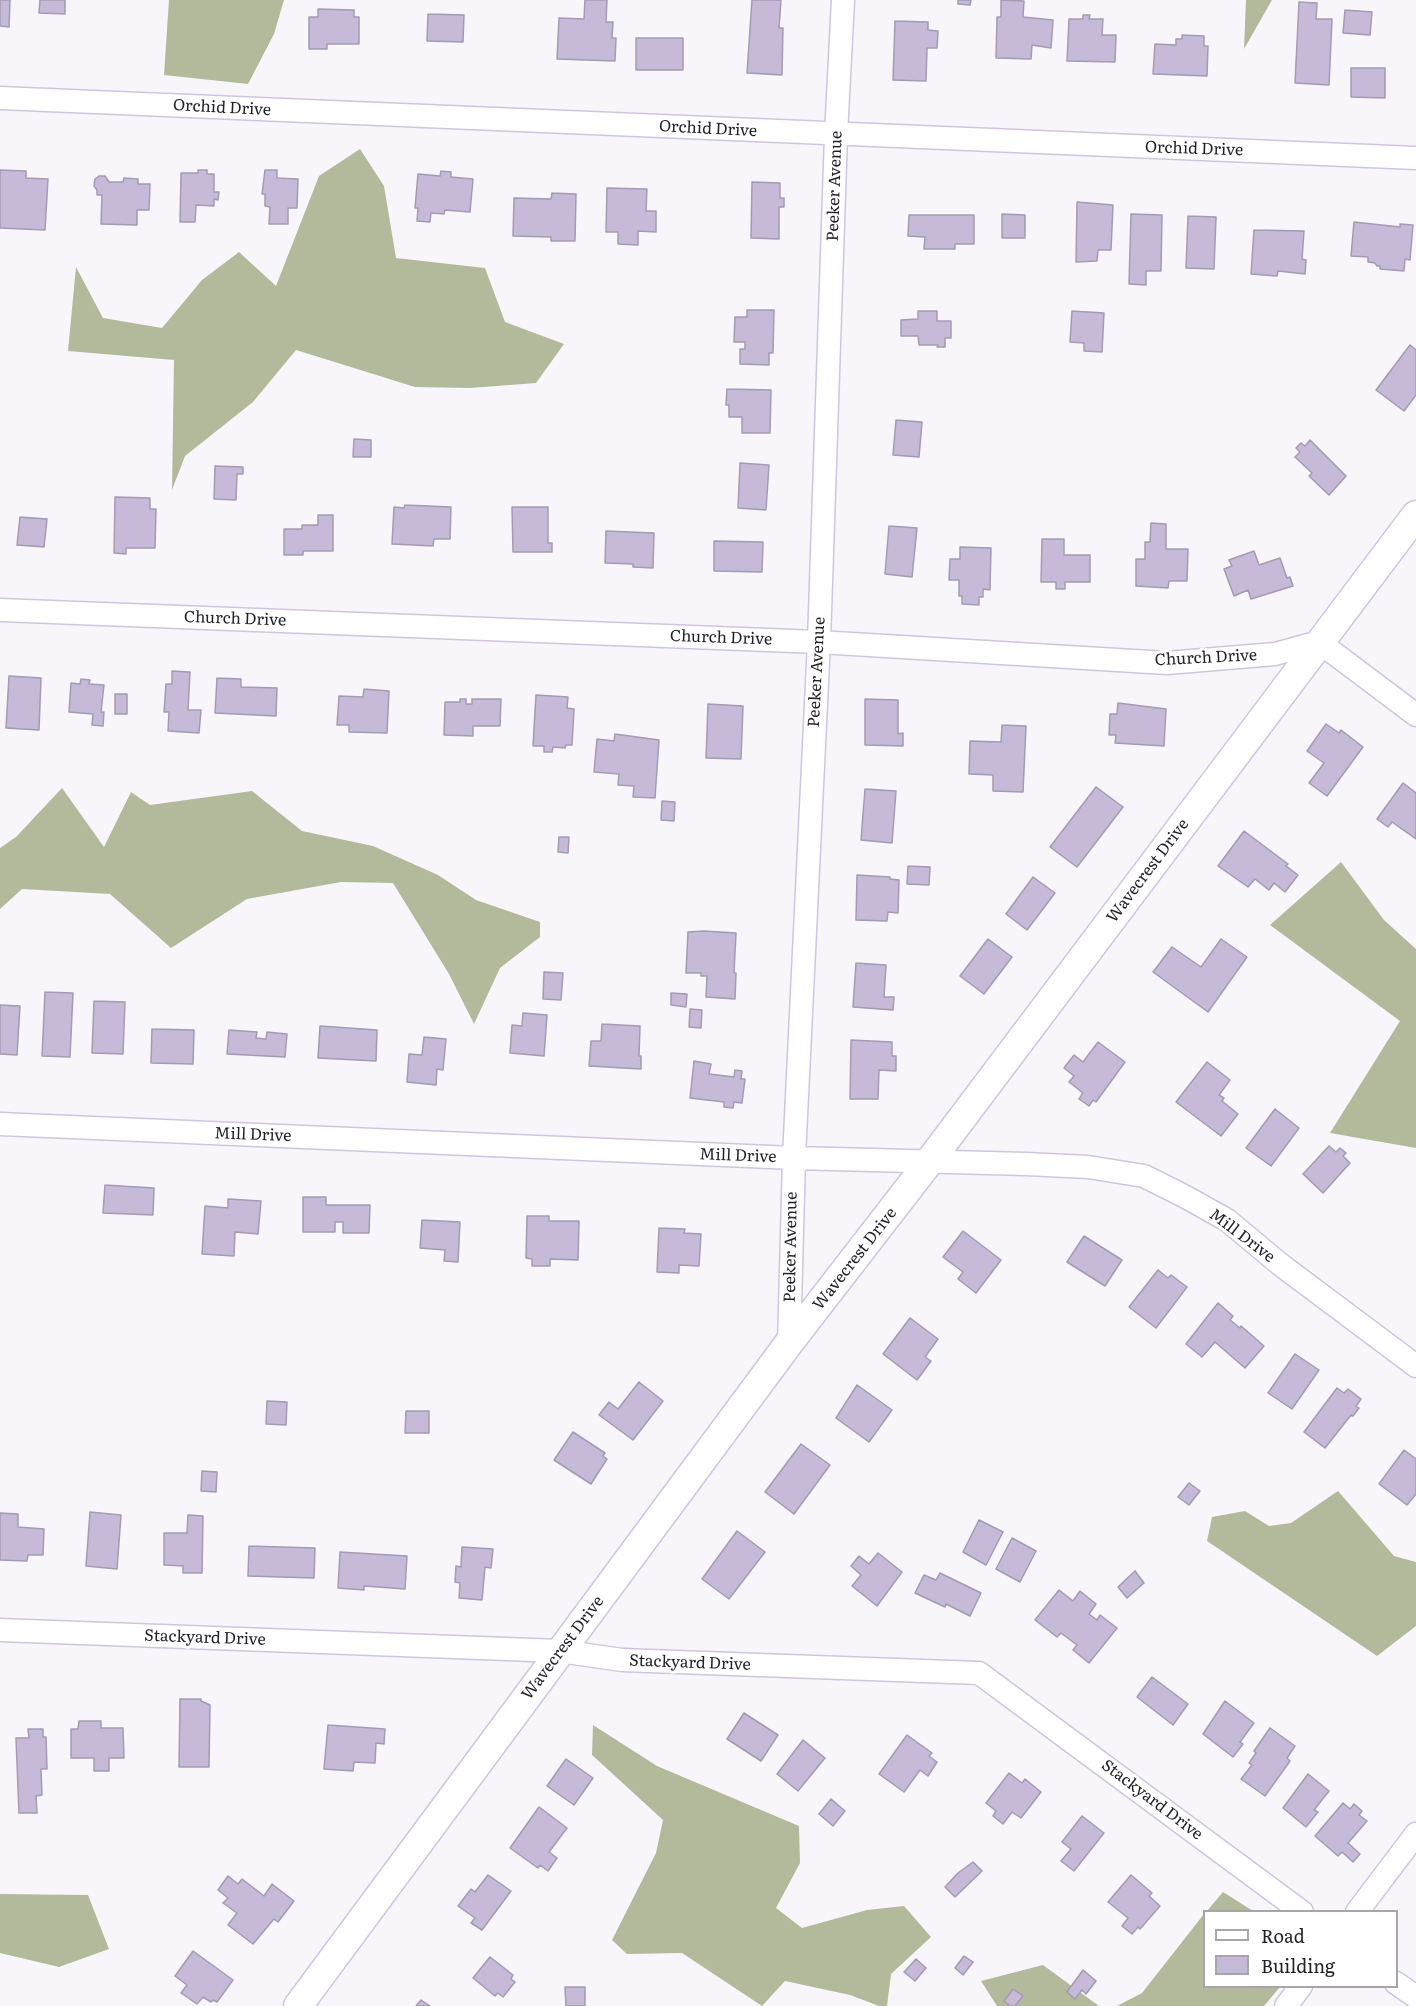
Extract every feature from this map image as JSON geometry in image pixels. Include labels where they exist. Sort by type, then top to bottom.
[{"type":"street","name":"Peeker Avenue","points":[[789,1343],[794,1158],[819,642],[836,135],[843,0]]},
{"type":"street","name":"Orchid Drive","points":[[0,98],[1416,158]]},
{"type":"street","name":"Wavecrest Drive","points":[[298,2006],[789,1343],[929,1162],[1416,515]]},
{"type":"street","name":"Church Drive","points":[[0,610],[819,642],[1167,663],[1275,654],[1320,642]]},
{"type":"street","points":[[1320,642],[1416,715]]},
{"type":"street","name":"Mill Drive","points":[[0,1124],[794,1158],[1088,1167],[1144,1176],[1227,1220],[1281,1265],[1416,1366]]},
{"type":"street","name":"Stackyard Drive","points":[[0,1630],[560,1651],[622,1660],[979,1673],[1301,1910]]},
{"type":"street","points":[[1358,1910],[1416,1834]]},
{"type":"street","points":[[1398,1984],[1416,1997]]},
{"type":"street","points":[[1286,2006],[1300,1988]]},
{"type":"green space","points":[[169,0],[284,0],[274,34],[248,84],[164,75]]},
{"type":"green space","points":[[1246,0],[1272,0],[1244,49]]},
{"type":"green space","points":[[360,149],[384,186],[396,258],[485,268],[505,322],[564,344],[536,383],[470,388],[415,387],[296,350],[253,402],[185,456],[172,490],[174,360],[68,351],[76,267],[103,318],[162,328],[202,280],[239,252],[276,286],[319,176]]},
{"type":"green space","points":[[62,788],[104,847],[131,792],[150,805],[252,791],[302,831],[373,846],[438,875],[476,900],[540,922],[540,937],[500,968],[474,1024],[449,974],[393,883],[341,882],[247,899],[171,948],[110,894],[22,889],[0,909],[0,848],[16,837]]},
{"type":"green space","points":[[1341,862],[1384,920],[1416,949],[1416,1148],[1330,1133],[1400,1021],[1270,925]]},
{"type":"green space","points":[[1338,1491],[1394,1556],[1416,1562],[1416,1626],[1377,1656],[1207,1541],[1212,1517],[1245,1511],[1269,1526],[1291,1523]]},
{"type":"green space","points":[[593,1725],[657,1766],[799,1826],[800,1863],[776,1908],[802,1928],[867,1910],[904,1906],[931,1937],[891,1974],[887,2006],[879,2006],[850,1995],[785,1981],[762,2006],[682,1953],[627,1954],[612,1940],[656,1853],[663,1820],[592,1755]]},
{"type":"green space","points":[[1223,1892],[1251,1910],[1208,1910]]},
{"type":"green space","points":[[0,1894],[88,1895],[109,1949],[59,1967],[0,1953]]},
{"type":"green space","points":[[1203,1915],[1203,1988],[1279,1988],[1264,2006],[1117,2006],[1142,1993]]},
{"type":"green space","points":[[1043,1965],[1099,2006],[997,2006],[981,1981]]},
{"type":"building","points":[[0,0],[10,0],[9,27],[0,26]]},
{"type":"building","points":[[40,0],[65,0],[65,14],[39,13]]},
{"type":"building","points":[[585,0],[607,0],[606,22],[613,22],[612,38],[616,38],[615,61],[557,59],[559,18],[584,19]]},
{"type":"building","points":[[752,0],[781,0],[779,28],[783,28],[782,75],[747,73]]},
{"type":"building","points":[[958,0],[971,0],[970,5],[958,4]]},
{"type":"building","points":[[1001,0],[1024,1],[1023,17],[1053,20],[1051,48],[1032,45],[1031,59],[996,58],[997,17],[1001,17]]},
{"type":"building","points":[[1299,2],[1317,3],[1316,19],[1332,19],[1329,85],[1295,83]]},
{"type":"building","points":[[318,9],[354,10],[354,17],[359,17],[359,44],[327,44],[327,49],[309,49],[309,17],[318,17]]},
{"type":"building","points":[[1345,10],[1372,12],[1370,35],[1343,33]]},
{"type":"building","points":[[428,14],[464,15],[463,42],[427,41]]},
{"type":"building","points":[[1083,15],[1090,15],[1089,19],[1103,19],[1102,35],[1116,35],[1115,62],[1067,61],[1069,19],[1083,19]]},
{"type":"building","points":[[895,21],[928,22],[928,30],[938,31],[937,48],[927,48],[926,81],[893,80]]},
{"type":"building","points":[[1182,35],[1204,36],[1204,46],[1208,46],[1207,76],[1153,74],[1155,44],[1176,45],[1176,39],[1182,39]]},
{"type":"building","points":[[636,38],[683,38],[683,70],[636,70]]},
{"type":"building","points":[[1351,68],[1385,68],[1385,98],[1351,97]]},
{"type":"building","points":[[0,170],[26,171],[26,178],[48,179],[45,230],[0,228]]},
{"type":"building","points":[[198,170],[207,170],[207,174],[214,174],[214,192],[219,192],[218,200],[214,199],[214,206],[196,205],[195,222],[180,222],[181,173],[198,173]]},
{"type":"building","points":[[265,170],[277,170],[277,178],[298,179],[297,208],[288,208],[288,224],[269,224],[270,207],[265,206],[265,194],[262,194]]},
{"type":"building","points":[[441,171],[451,172],[451,177],[473,179],[470,212],[445,210],[444,214],[431,213],[430,222],[417,221],[418,208],[415,208],[418,174],[440,176]]},
{"type":"building","points":[[105,176],[109,182],[123,182],[124,178],[138,179],[138,184],[150,184],[149,210],[137,210],[137,225],[101,224],[102,195],[97,195],[94,186],[95,179]]},
{"type":"building","points":[[752,182],[780,183],[780,198],[784,198],[784,207],[779,207],[779,239],[751,238]]},
{"type":"building","points":[[607,188],[647,189],[646,211],[656,211],[656,232],[638,231],[638,245],[618,244],[618,232],[606,232]]},
{"type":"building","points":[[552,193],[576,194],[575,241],[551,241],[551,237],[513,236],[514,198],[551,199]]},
{"type":"building","points":[[1077,202],[1113,205],[1111,250],[1098,250],[1097,261],[1076,262]]},
{"type":"building","points":[[1002,214],[1025,215],[1025,238],[1002,238]]},
{"type":"building","points":[[1131,214],[1162,215],[1161,271],[1146,271],[1146,285],[1129,284]]},
{"type":"building","points":[[909,215],[974,215],[974,244],[955,244],[955,249],[924,249],[925,237],[908,236]]},
{"type":"building","points":[[1188,216],[1216,217],[1214,269],[1186,268]]},
{"type":"building","points":[[1354,222],[1400,227],[1400,224],[1413,225],[1410,260],[1405,259],[1404,271],[1380,269],[1380,266],[1375,263],[1368,262],[1368,257],[1351,256]]},
{"type":"building","points":[[1254,230],[1304,231],[1302,259],[1306,260],[1305,274],[1278,271],[1277,276],[1251,274]]},
{"type":"building","points":[[747,310],[774,310],[773,353],[769,353],[769,365],[740,364],[740,349],[745,349],[745,342],[734,342],[735,317],[747,317]]},
{"type":"building","points":[[918,311],[937,311],[937,321],[951,321],[951,338],[945,338],[945,347],[919,345],[918,336],[901,336],[901,320],[918,319]]},
{"type":"building","points":[[1072,311],[1104,313],[1102,352],[1084,351],[1084,343],[1070,342]]},
{"type":"building","points":[[1410,345],[1416,350],[1416,395],[1404,411],[1376,390]]},
{"type":"building","points":[[727,389],[771,390],[770,433],[742,433],[742,417],[729,417],[729,405],[726,405]]},
{"type":"building","points":[[896,420],[922,422],[919,457],[893,455]]},
{"type":"building","points":[[354,439],[371,440],[371,457],[353,457]]},
{"type":"building","points":[[1310,440],[1346,476],[1329,495],[1309,476],[1312,473],[1295,457],[1300,452],[1296,448],[1301,443],[1305,446]]},
{"type":"building","points":[[740,463],[769,465],[766,510],[738,508]]},
{"type":"building","points":[[215,466],[243,467],[243,474],[237,474],[236,500],[214,499]]},
{"type":"building","points":[[115,497],[150,498],[150,509],[156,509],[155,548],[126,548],[126,554],[114,553]]},
{"type":"building","points":[[405,505],[451,507],[450,539],[434,539],[433,546],[392,544],[394,507],[404,508]]},
{"type":"building","points":[[512,507],[548,507],[548,543],[552,543],[552,552],[513,552]]},
{"type":"building","points":[[318,515],[333,515],[333,551],[303,551],[303,555],[284,555],[284,529],[302,529],[302,525],[318,525]]},
{"type":"building","points":[[20,517],[47,519],[44,547],[17,545]]},
{"type":"building","points":[[1151,523],[1166,524],[1166,549],[1188,549],[1187,581],[1169,581],[1168,588],[1136,586],[1136,559],[1145,559],[1145,542],[1150,542]]},
{"type":"building","points":[[889,526],[917,528],[912,577],[885,574]]},
{"type":"building","points":[[606,531],[654,533],[653,568],[633,567],[633,564],[605,563]]},
{"type":"building","points":[[1042,539],[1064,539],[1064,555],[1090,555],[1090,582],[1065,582],[1065,589],[1056,589],[1056,582],[1041,582]]},
{"type":"building","points":[[714,541],[763,542],[762,572],[714,571]]},
{"type":"building","points":[[960,547],[991,548],[990,590],[983,589],[983,597],[979,597],[979,605],[962,604],[962,596],[959,596],[959,580],[949,580],[950,559],[960,559]]},
{"type":"building","points":[[1254,551],[1259,565],[1280,558],[1287,578],[1290,577],[1293,586],[1251,599],[1248,590],[1234,596],[1224,569],[1232,566],[1229,560]]},
{"type":"building","points":[[172,671],[190,672],[188,710],[201,710],[199,733],[168,731],[169,712],[164,712],[166,684],[172,684]]},
{"type":"building","points":[[9,676],[41,678],[39,730],[6,728]]},
{"type":"building","points":[[217,678],[241,679],[241,687],[277,688],[276,716],[215,713]]},
{"type":"building","points":[[81,679],[90,680],[89,684],[104,685],[101,712],[104,712],[103,726],[92,725],[93,714],[69,712],[71,683],[80,684]]},
{"type":"building","points":[[364,689],[389,691],[387,733],[349,732],[349,725],[337,725],[339,696],[363,697]]},
{"type":"building","points":[[115,694],[127,694],[127,714],[115,714]]},
{"type":"building","points":[[536,695],[568,697],[567,708],[574,709],[572,745],[566,745],[565,748],[553,747],[552,752],[544,752],[544,746],[533,746]]},
{"type":"building","points":[[460,699],[466,699],[466,704],[472,704],[472,699],[501,699],[500,726],[473,726],[473,736],[444,735],[445,702],[460,702]]},
{"type":"building","points":[[865,699],[898,700],[898,734],[903,733],[903,746],[865,745]]},
{"type":"building","points":[[1118,703],[1166,709],[1164,746],[1115,743],[1116,735],[1109,735],[1110,714],[1117,714]]},
{"type":"building","points":[[708,704],[743,706],[741,759],[706,758]]},
{"type":"building","points":[[1326,724],[1339,733],[1341,730],[1363,747],[1327,796],[1309,783],[1324,763],[1307,751]]},
{"type":"building","points":[[1002,725],[1026,726],[1023,792],[993,791],[993,775],[969,774],[970,741],[1001,742]]},
{"type":"building","points":[[615,734],[659,740],[655,798],[633,797],[634,786],[618,785],[619,774],[594,772],[597,739],[614,741]]},
{"type":"building","points":[[1403,783],[1416,793],[1416,839],[1392,822],[1388,827],[1377,819]]},
{"type":"building","points":[[1096,787],[1123,807],[1077,867],[1050,847]]},
{"type":"building","points":[[865,789],[896,791],[892,843],[861,840]]},
{"type":"building","points":[[662,801],[675,802],[674,821],[661,820]]},
{"type":"building","points":[[1244,831],[1288,864],[1286,866],[1298,875],[1285,892],[1274,883],[1269,890],[1255,879],[1248,887],[1218,866]]},
{"type":"building","points":[[559,837],[569,837],[568,853],[558,852]]},
{"type":"building","points":[[908,866],[930,867],[929,885],[907,884]]},
{"type":"building","points":[[857,875],[890,877],[890,879],[899,880],[898,913],[888,912],[887,921],[856,920]]},
{"type":"building","points":[[1033,877],[1055,893],[1027,930],[1006,914]]},
{"type":"building","points":[[688,932],[736,933],[735,999],[706,997],[707,976],[701,976],[701,973],[686,973]]},
{"type":"building","points":[[988,939],[1012,957],[984,994],[960,976]]},
{"type":"building","points":[[1221,939],[1247,957],[1208,1012],[1153,972],[1172,947],[1201,967]]},
{"type":"building","points":[[856,963],[886,965],[884,997],[894,997],[893,1010],[853,1007]]},
{"type":"building","points":[[544,972],[563,973],[561,1000],[543,999]]},
{"type":"building","points":[[45,992],[73,993],[70,1057],[42,1056]]},
{"type":"building","points":[[671,993],[687,994],[686,1007],[671,1005]]},
{"type":"building","points":[[94,1001],[125,1002],[123,1054],[92,1053]]},
{"type":"building","points":[[0,1005],[20,1006],[17,1055],[0,1054]]},
{"type":"building","points":[[690,1009],[702,1010],[701,1028],[689,1027]]},
{"type":"building","points":[[523,1013],[547,1015],[544,1056],[510,1053],[512,1025],[522,1026]]},
{"type":"building","points":[[602,1024],[640,1026],[641,1069],[589,1066],[591,1041],[601,1041]]},
{"type":"building","points":[[320,1026],[377,1030],[376,1061],[318,1058]]},
{"type":"building","points":[[152,1029],[194,1030],[193,1064],[151,1063]]},
{"type":"building","points":[[229,1030],[257,1032],[256,1038],[266,1039],[267,1032],[287,1034],[285,1057],[227,1054]]},
{"type":"building","points":[[424,1037],[446,1039],[443,1070],[437,1069],[436,1085],[407,1082],[409,1054],[422,1055]]},
{"type":"building","points":[[851,1040],[892,1042],[892,1056],[896,1056],[896,1071],[879,1070],[878,1099],[850,1099]]},
{"type":"building","points":[[1098,1042],[1125,1062],[1096,1102],[1093,1100],[1089,1106],[1079,1099],[1083,1093],[1069,1082],[1074,1076],[1064,1068],[1074,1055],[1083,1062]]},
{"type":"building","points":[[694,1061],[711,1064],[709,1074],[734,1077],[735,1070],[742,1071],[741,1079],[745,1079],[742,1103],[734,1102],[733,1108],[724,1107],[724,1102],[690,1098]]},
{"type":"building","points":[[1207,1062],[1230,1080],[1219,1095],[1224,1098],[1222,1101],[1238,1114],[1221,1136],[1176,1102]]},
{"type":"building","points":[[1275,1109],[1299,1128],[1271,1166],[1246,1148]]},
{"type":"building","points":[[1329,1146],[1336,1152],[1340,1148],[1346,1153],[1343,1156],[1350,1163],[1323,1193],[1303,1174]]},
{"type":"building","points":[[105,1185],[154,1188],[153,1215],[103,1213]]},
{"type":"building","points":[[303,1197],[326,1197],[326,1205],[370,1205],[369,1233],[343,1233],[343,1222],[335,1222],[335,1232],[303,1232]]},
{"type":"building","points":[[228,1199],[261,1201],[258,1234],[235,1232],[234,1256],[202,1254],[205,1206],[228,1208]]},
{"type":"building","points":[[527,1216],[549,1216],[549,1221],[579,1221],[578,1260],[550,1259],[550,1266],[532,1266],[532,1259],[526,1258]]},
{"type":"building","points":[[422,1220],[460,1222],[458,1262],[444,1261],[445,1250],[420,1248]]},
{"type":"building","points":[[659,1228],[685,1229],[684,1233],[701,1234],[699,1266],[679,1265],[679,1273],[657,1272]]},
{"type":"building","points":[[963,1231],[1001,1260],[976,1293],[958,1279],[963,1272],[943,1257]]},
{"type":"building","points":[[1084,1236],[1122,1260],[1105,1286],[1067,1262]]},
{"type":"building","points":[[1158,1270],[1168,1278],[1171,1275],[1187,1287],[1156,1328],[1129,1307]]},
{"type":"building","points":[[1218,1303],[1233,1316],[1230,1320],[1240,1328],[1241,1326],[1264,1346],[1245,1368],[1215,1342],[1202,1357],[1186,1344]]},
{"type":"building","points":[[910,1318],[938,1339],[925,1357],[931,1361],[917,1380],[883,1354]]},
{"type":"building","points":[[1295,1354],[1319,1370],[1292,1409],[1268,1393]]},
{"type":"building","points":[[639,1382],[663,1401],[633,1440],[599,1415],[609,1402],[618,1409]]},
{"type":"building","points":[[857,1385],[892,1410],[869,1442],[836,1418]]},
{"type":"building","points":[[1337,1388],[1344,1393],[1348,1389],[1361,1399],[1356,1406],[1359,1408],[1325,1448],[1304,1432]]},
{"type":"building","points":[[267,1401],[287,1402],[286,1425],[266,1424]]},
{"type":"building","points":[[406,1411],[429,1411],[429,1433],[405,1433]]},
{"type":"building","points":[[573,1432],[605,1453],[603,1456],[607,1459],[591,1484],[554,1460]]},
{"type":"building","points":[[801,1444],[830,1465],[794,1514],[765,1492]]},
{"type":"building","points":[[1404,1450],[1416,1459],[1416,1494],[1407,1505],[1379,1484]]},
{"type":"building","points":[[202,1471],[217,1472],[216,1492],[201,1491]]},
{"type":"building","points":[[1189,1483],[1200,1491],[1189,1505],[1178,1497]]},
{"type":"building","points":[[90,1512],[121,1515],[117,1569],[86,1566]]},
{"type":"building","points":[[0,1513],[18,1514],[18,1527],[44,1529],[43,1555],[28,1555],[27,1561],[0,1560]]},
{"type":"building","points":[[188,1515],[203,1516],[202,1573],[183,1573],[183,1566],[164,1565],[164,1533],[187,1533]]},
{"type":"building","points":[[979,1520],[1003,1532],[986,1565],[963,1552]]},
{"type":"building","points":[[737,1531],[765,1552],[729,1599],[702,1579]]},
{"type":"building","points":[[1012,1538],[1036,1551],[1020,1582],[996,1569]]},
{"type":"building","points":[[249,1546],[315,1548],[314,1578],[248,1576]]},
{"type":"building","points":[[462,1547],[493,1549],[491,1568],[485,1567],[482,1600],[459,1598],[460,1583],[455,1582],[456,1566],[461,1567]]},
{"type":"building","points":[[340,1552],[407,1556],[405,1589],[364,1586],[364,1590],[338,1588]]},
{"type":"building","points":[[878,1553],[902,1572],[877,1606],[852,1586],[861,1575],[851,1566],[859,1556],[869,1564]]},
{"type":"building","points":[[1135,1571],[1144,1583],[1127,1598],[1118,1587]]},
{"type":"building","points":[[940,1573],[981,1593],[970,1616],[946,1604],[945,1607],[915,1593],[924,1575],[936,1580]]},
{"type":"building","points":[[1059,1590],[1073,1601],[1080,1591],[1096,1604],[1089,1614],[1097,1620],[1100,1615],[1117,1628],[1089,1663],[1073,1650],[1077,1645],[1061,1633],[1057,1637],[1035,1620]]},
{"type":"building","points":[[1152,1677],[1188,1704],[1173,1725],[1137,1697]]},
{"type":"building","points":[[180,1699],[201,1699],[210,1705],[209,1767],[179,1767]]},
{"type":"building","points":[[1225,1701],[1254,1723],[1240,1742],[1243,1744],[1233,1757],[1203,1734]]},
{"type":"building","points":[[744,1713],[778,1735],[761,1761],[727,1739]]},
{"type":"building","points":[[79,1721],[101,1721],[101,1728],[123,1728],[124,1758],[109,1758],[109,1771],[94,1771],[94,1758],[71,1758],[71,1729],[78,1729]]},
{"type":"building","points":[[328,1725],[385,1729],[384,1744],[376,1743],[375,1763],[354,1762],[353,1771],[324,1769]]},
{"type":"building","points":[[1270,1728],[1295,1746],[1287,1758],[1290,1761],[1265,1796],[1241,1779],[1252,1765],[1249,1763],[1256,1753],[1254,1751]]},
{"type":"building","points":[[28,1729],[43,1729],[43,1737],[46,1737],[47,1769],[41,1769],[42,1795],[36,1796],[37,1813],[19,1813],[16,1738],[29,1738]]},
{"type":"building","points":[[907,1735],[932,1753],[929,1756],[937,1762],[928,1776],[920,1770],[904,1792],[879,1774]]},
{"type":"building","points":[[803,1740],[825,1758],[798,1791],[777,1774]]},
{"type":"building","points":[[566,1759],[593,1778],[574,1805],[547,1786]]},
{"type":"building","points":[[1009,1773],[1022,1783],[1025,1779],[1041,1792],[1021,1818],[1012,1812],[1003,1824],[993,1816],[996,1811],[986,1803]]},
{"type":"building","points":[[1308,1774],[1329,1791],[1314,1810],[1318,1812],[1306,1827],[1283,1808]]},
{"type":"building","points":[[831,1799],[845,1811],[833,1826],[819,1814]]},
{"type":"building","points":[[1343,1803],[1350,1809],[1354,1804],[1362,1811],[1359,1815],[1367,1821],[1348,1843],[1360,1854],[1353,1862],[1342,1852],[1338,1856],[1315,1836]]},
{"type":"building","points":[[539,1807],[567,1828],[549,1852],[557,1858],[548,1871],[540,1865],[538,1868],[510,1848]]},
{"type":"building","points":[[1082,1816],[1104,1833],[1074,1871],[1061,1861],[1071,1849],[1062,1842]]},
{"type":"building","points":[[973,1862],[982,1871],[955,1897],[945,1887]]},
{"type":"building","points":[[488,1875],[511,1891],[482,1930],[471,1923],[475,1918],[458,1906],[471,1889],[475,1892]]},
{"type":"building","points":[[1131,1875],[1152,1893],[1149,1896],[1160,1906],[1140,1929],[1138,1927],[1132,1934],[1122,1926],[1128,1918],[1108,1902]]},
{"type":"building","points":[[228,1876],[238,1884],[242,1879],[264,1896],[272,1884],[294,1901],[278,1922],[274,1919],[253,1944],[228,1925],[237,1913],[223,1903],[228,1898],[218,1890]]},
{"type":"building","points":[[193,1951],[233,1980],[217,2002],[213,2000],[211,2002],[203,1997],[197,2004],[181,1993],[187,1985],[175,1976]]},
{"type":"building","points":[[964,1956],[973,1962],[963,1975],[955,1968]]},
{"type":"building","points":[[490,1957],[513,1975],[511,1979],[515,1982],[503,1997],[498,1993],[495,1996],[473,1978]]},
{"type":"building","points":[[916,1959],[926,1968],[915,1981],[904,1972]]},
{"type":"building","points":[[1083,1970],[1096,1981],[1086,1994],[1082,1990],[1075,1999],[1067,1992]]},
{"type":"building","points":[[565,1987],[585,1987],[585,2006],[566,2006]]},
{"type":"building","points":[[1013,1989],[1023,1996],[1015,2006],[1010,2006],[1004,2001]]},
{"type":"building","points":[[421,2000],[430,2006],[416,2006]]}]
